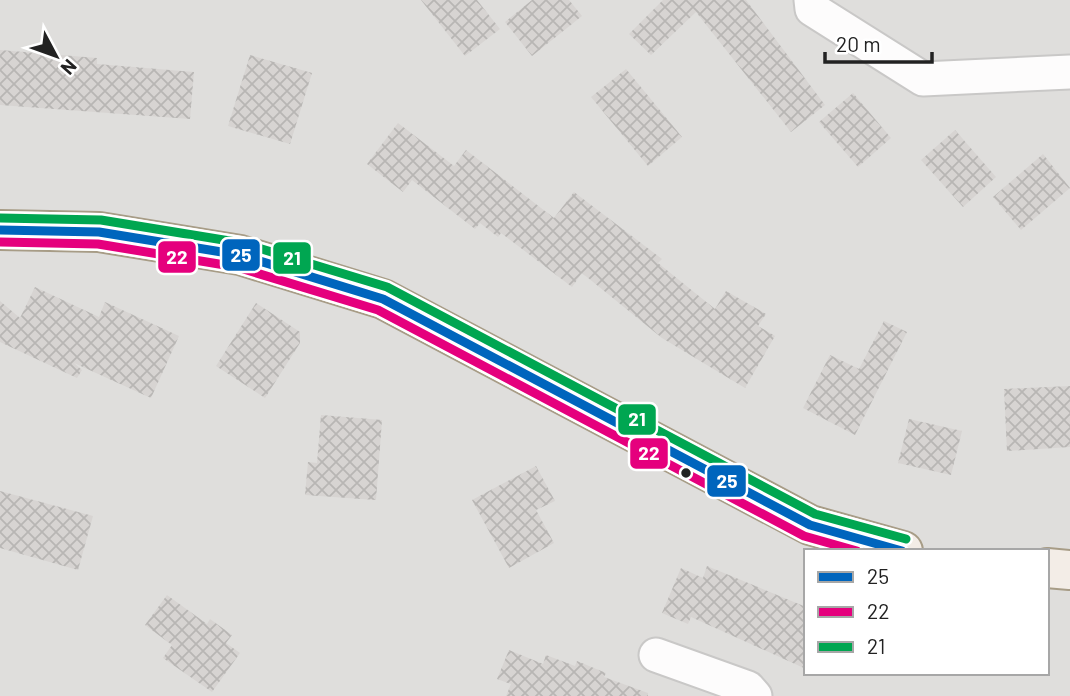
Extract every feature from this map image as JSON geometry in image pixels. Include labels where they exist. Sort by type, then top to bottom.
[{"type":"main road","points":[[0,230],[99,232],[240,255],[383,299],[810,525],[896,549]]},
{"type":"main road","points":[[1049,568],[1070,570]]},
{"type":"street","points":[[811,0],[812,9],[923,79],[1070,72]]},
{"type":"street","points":[[656,655],[748,688],[755,696]]},
{"type":"shaded area","points":[[0,0],[1070,0],[1070,696],[0,696]]},
{"type":"building","points":[[421,0],[477,0],[500,29],[465,56]]},
{"type":"building","points":[[532,0],[569,0],[582,16],[532,56],[505,22]]},
{"type":"building","points":[[663,0],[746,0],[825,105],[791,132],[696,12],[651,55],[629,34]]},
{"type":"building","points":[[0,50],[97,58],[97,64],[194,72],[190,119],[0,105]]},
{"type":"building","points":[[250,55],[312,73],[290,144],[228,126]]},
{"type":"building","points":[[626,69],[682,137],[648,166],[591,97]]},
{"type":"building","points":[[853,93],[891,138],[858,167],[819,122]]},
{"type":"building","points":[[398,123],[454,166],[466,150],[554,218],[574,192],[662,259],[658,263],[715,309],[726,291],[766,314],[758,326],[775,336],[745,388],[662,338],[582,273],[572,287],[501,233],[498,237],[480,223],[475,229],[412,180],[403,192],[367,164]]},
{"type":"building","points":[[955,130],[996,177],[963,207],[921,160]]},
{"type":"building","points":[[1043,154],[1070,188],[1021,230],[993,197]]},
{"type":"building","points":[[35,287],[99,317],[105,302],[179,336],[151,398],[74,363],[82,370],[77,378],[0,342],[0,301],[20,318]]},
{"type":"building","points":[[256,303],[300,332],[300,343],[265,398],[216,366]]},
{"type":"building","points":[[884,321],[907,332],[855,435],[803,408],[830,355],[859,369]]},
{"type":"building","points":[[1070,386],[1070,447],[1007,451],[1004,389]]},
{"type":"building","points":[[321,415],[382,420],[376,500],[305,495],[308,462],[317,463]]},
{"type":"building","points":[[909,419],[962,431],[951,475],[898,463]]},
{"type":"building","points":[[536,466],[555,501],[536,510],[554,543],[509,568],[472,500]]},
{"type":"building","points":[[0,491],[93,516],[78,570],[0,548]]},
{"type":"building","points":[[707,566],[804,606],[804,668],[691,617],[688,624],[662,613],[681,568],[703,578]]},
{"type":"building","points":[[167,595],[207,624],[210,619],[232,635],[226,643],[240,653],[212,692],[163,658],[172,645],[145,625]]},
{"type":"building","points":[[509,650],[543,664],[546,655],[575,666],[577,661],[606,673],[604,677],[648,693],[648,696],[506,696],[511,684],[497,679]]},
{"type":"transit line","name":"21","points":[[0,218],[101,220],[242,243],[387,287],[815,514],[906,539]]},
{"type":"transit line","name":"25","points":[[0,230],[99,232],[240,255],[383,299],[810,525],[895,549]]},
{"type":"transit line","name":"22","points":[[0,242],[98,244],[237,267],[378,310],[804,536],[850,549]]}]
